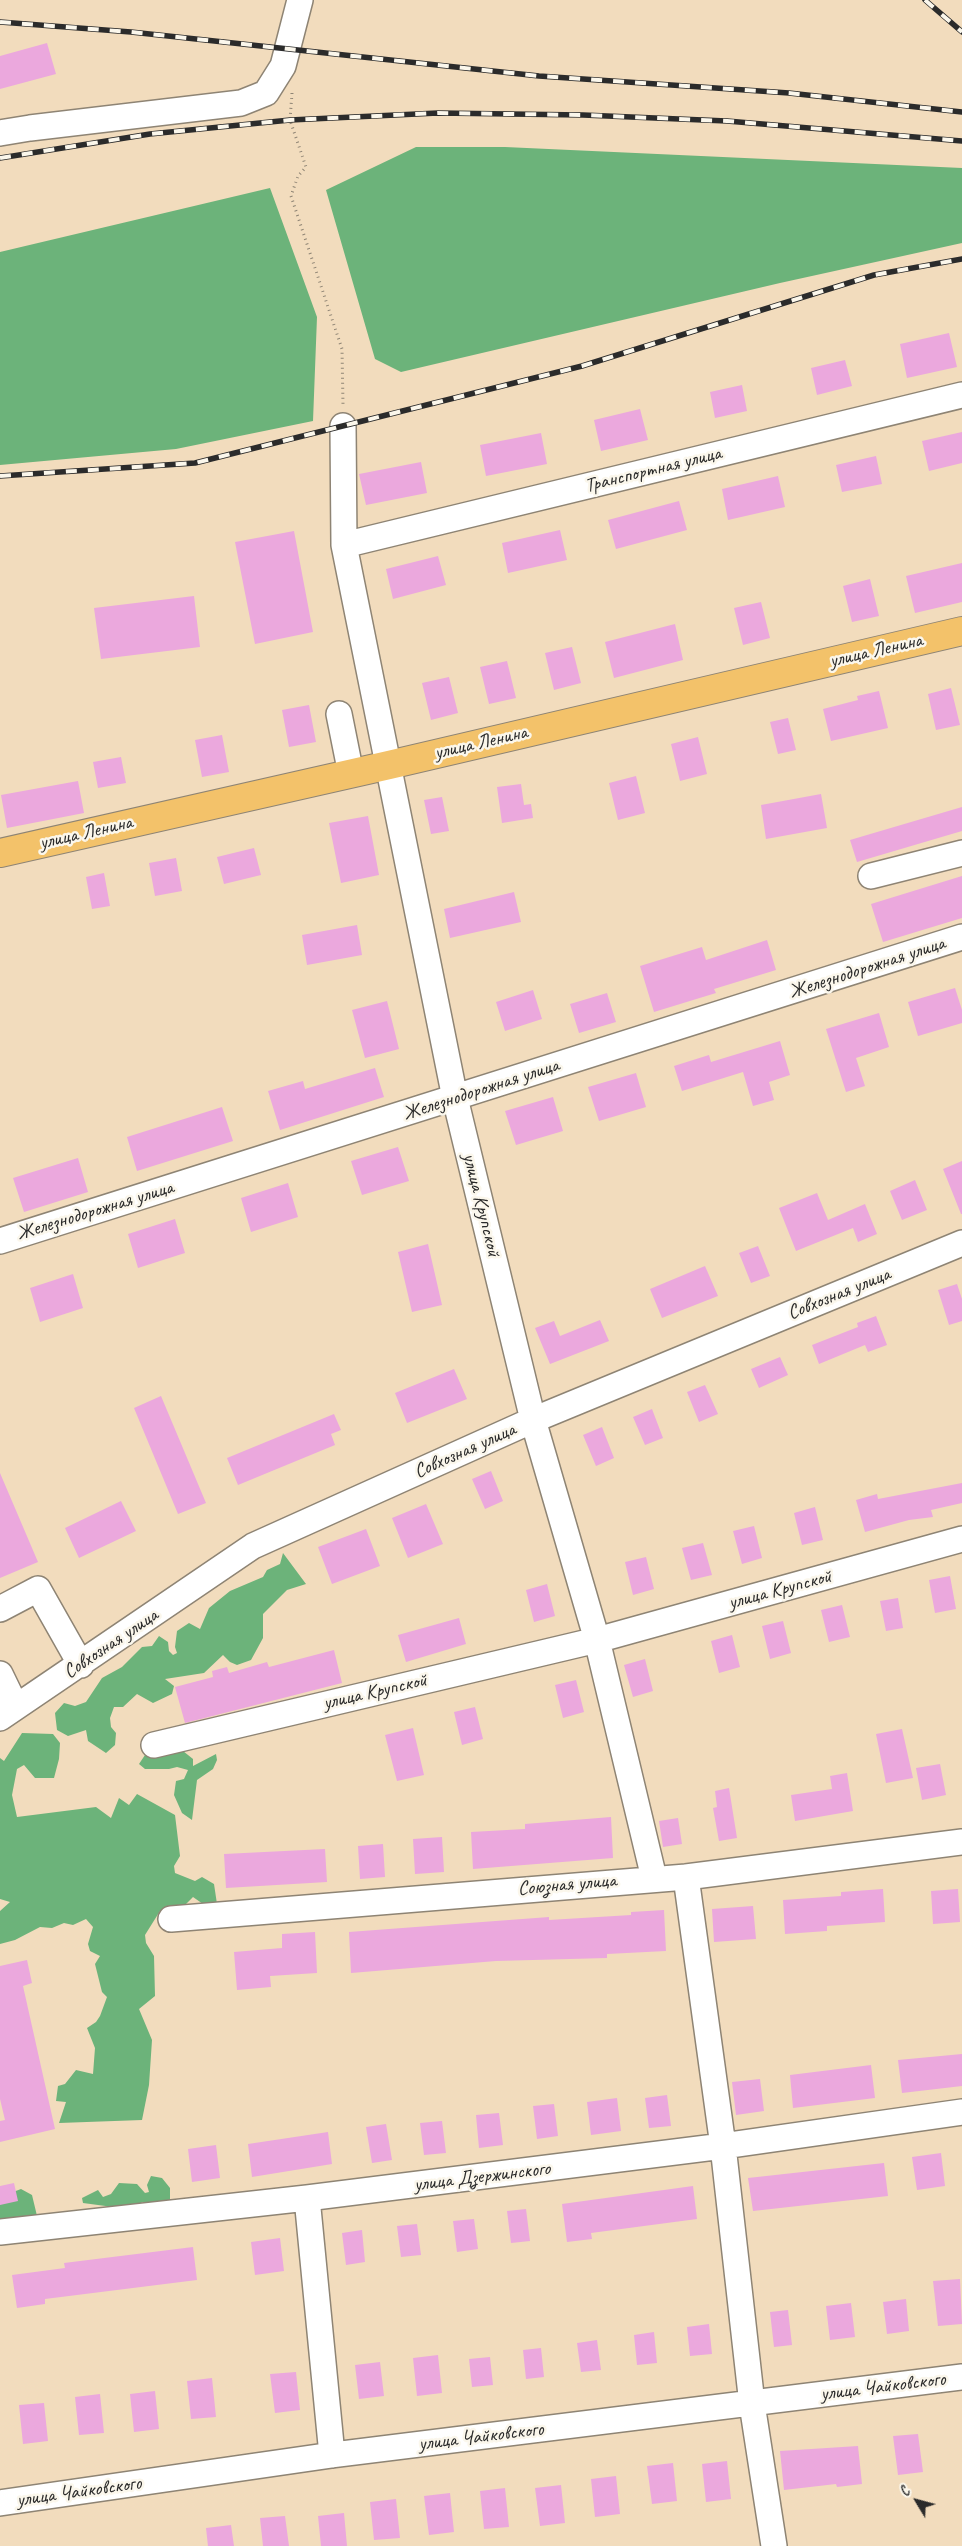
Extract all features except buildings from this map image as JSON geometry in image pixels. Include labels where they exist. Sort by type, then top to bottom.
[{"type":"main road","name":"улица Ленина","points":[[0,853],[351,774],[962,631]]},
{"type":"street","points":[[0,133],[39,126],[240,103],[266,93],[283,66],[300,0]]},
{"type":"street","name":"Транспортная улица","points":[[344,545],[962,395]]},
{"type":"street","name":"улица Крупской","points":[[343,426],[344,545],[362,681],[389,765],[456,1098],[533,1420],[597,1640],[654,1878]]},
{"type":"street","points":[[338,714],[351,774]]},
{"type":"street","points":[[871,876],[962,854]]},
{"type":"street","name":"Железнодорожная улица","points":[[0,1241],[962,938]]},
{"type":"street","name":"Совхозная улица","points":[[8,1713],[81,1665],[252,1546],[533,1420],[962,1243]]},
{"type":"street","name":"улица Крупской","points":[[154,1745],[597,1640],[962,1539]]},
{"type":"street","points":[[0,1608],[38,1589],[81,1665]]},
{"type":"street","points":[[0,1674],[8,1713]]},
{"type":"street","name":"Союзная улица","points":[[170,1919],[686,1876],[962,1842]]},
{"type":"street","points":[[686,1876],[723,2146],[752,2404],[774,2546]]},
{"type":"street","name":"улица Дзержинского","points":[[0,2232],[307,2198],[723,2146],[962,2112]]},
{"type":"street","points":[[307,2198],[332,2456]]},
{"type":"street","name":"улица Чайковского","points":[[0,2503],[332,2456],[962,2377]]},
{"type":"path","points":[[293,85],[290,120],[306,167],[298,176],[291,196],[342,349],[343,426]]},
{"type":"green space","points":[[416,147],[505,147],[962,168],[962,243],[780,283],[401,372],[375,359],[326,190]]},
{"type":"green space","points":[[270,188],[317,317],[313,421],[176,449],[0,465],[0,252]]},
{"type":"green space","points":[[283,1553],[306,1584],[287,1590],[263,1614],[263,1638],[251,1660],[237,1665],[230,1662],[223,1655],[204,1673],[165,1679],[174,1686],[172,1694],[153,1703],[137,1694],[123,1707],[114,1707],[110,1718],[111,1727],[116,1733],[115,1745],[106,1753],[88,1741],[86,1730],[68,1736],[57,1730],[55,1713],[64,1703],[75,1706],[86,1702],[102,1678],[122,1667],[142,1647],[152,1646],[159,1636],[168,1642],[169,1651],[173,1655],[177,1653],[175,1647],[177,1631],[189,1623],[200,1629],[209,1608],[230,1591],[263,1577],[267,1570],[280,1564]]},
{"type":"green space","points":[[22,1733],[53,1734],[60,1743],[59,1759],[54,1778],[35,1778],[24,1765],[17,1769],[12,1795],[17,1817],[96,1807],[111,1818],[119,1798],[129,1805],[137,1794],[175,1815],[180,1856],[174,1866],[175,1873],[195,1881],[202,1877],[214,1884],[217,1904],[203,1904],[193,1897],[184,1906],[160,1911],[145,1935],[146,1943],[154,1956],[155,1996],[139,2009],[152,2040],[149,2085],[142,2120],[59,2123],[66,2102],[56,2101],[58,2086],[65,2084],[76,2070],[93,2074],[95,2048],[87,2028],[96,2022],[100,2016],[107,1997],[102,1992],[95,1964],[100,1956],[90,1951],[88,1944],[93,1927],[86,1919],[73,1925],[64,1923],[52,1928],[40,1927],[15,1940],[0,1944],[0,1911],[10,1902],[0,1899],[0,1758],[4,1761]]},
{"type":"green space","points":[[149,1749],[183,1751],[193,1759],[193,1766],[216,1754],[217,1760],[213,1769],[197,1780],[192,1820],[182,1813],[174,1795],[176,1781],[184,1779],[188,1770],[177,1767],[145,1769],[139,1764]]},
{"type":"green space","points":[[151,2176],[162,2178],[170,2188],[170,2200],[159,2203],[143,2202],[128,2209],[83,2203],[82,2198],[98,2190],[103,2197],[111,2194],[119,2183],[137,2184],[145,2193],[149,2192],[147,2185]]},
{"type":"green space","points":[[21,2189],[32,2195],[38,2220],[0,2226],[0,2197]]},
{"type":"railway","points":[[925,0],[962,32]]},
{"type":"railway","points":[[0,22],[131,32],[539,76],[789,93],[962,112]]},
{"type":"railway","points":[[0,158],[150,134],[290,120],[438,113],[583,115],[727,121],[962,141]]},
{"type":"railway","points":[[0,476],[195,463],[582,366],[874,275],[962,259]]}]
